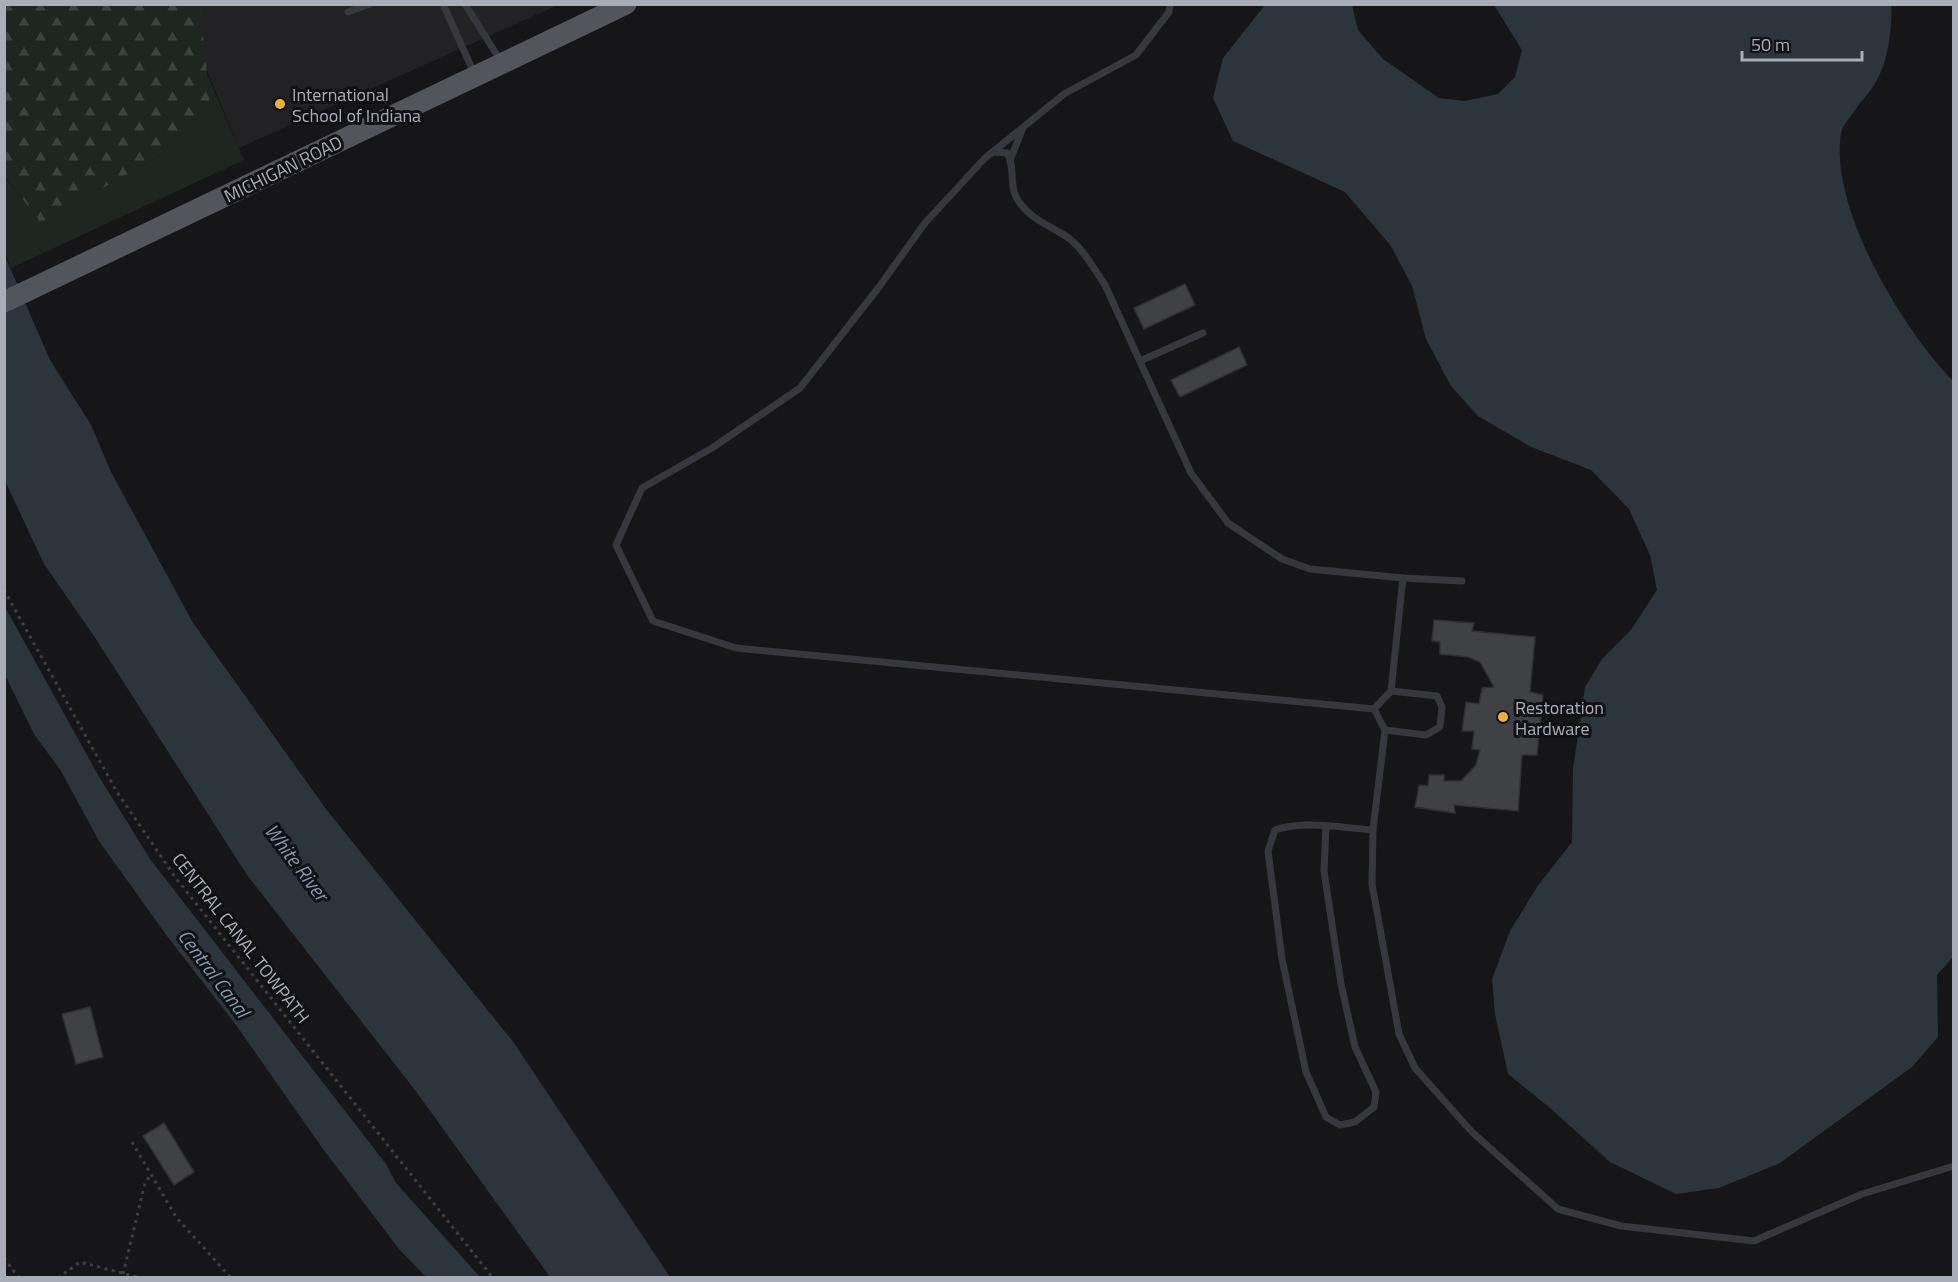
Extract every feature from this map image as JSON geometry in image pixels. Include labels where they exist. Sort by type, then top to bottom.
[{"type":"main road","name":"MICHIGAN ROAD","points":[[4,302],[626,4]]},
{"type":"lane","points":[[348,12],[370,4]]},
{"type":"lane","points":[[443,4],[475,75]]},
{"type":"lane","points":[[465,4],[502,62]]},
{"type":"lane","points":[[1170,4],[1169,12],[1136,55],[1064,94],[992,152],[925,223],[879,287],[800,388],[712,448],[642,488],[616,545],[653,621],[736,648],[1374,709]]},
{"type":"lane","points":[[1024,127],[1011,158],[1016,199],[1030,216],[1068,237],[1088,259],[1105,285],[1191,473],[1228,523],[1282,559],[1310,569],[1462,581]]},
{"type":"lane","points":[[992,152],[1007,153],[1011,158]]},
{"type":"lane","points":[[1140,361],[1203,333]]},
{"type":"lane","points":[[1374,709],[1391,691],[1403,578]]},
{"type":"lane","points":[[1385,730],[1426,735],[1440,727],[1442,707],[1437,696],[1391,691]]},
{"type":"lane","points":[[1374,709],[1385,730],[1374,830],[1374,895],[1399,1034],[1414,1068],[1472,1132],[1558,1209],[1620,1226],[1754,1241],[1862,1194],[1953,1166]]},
{"type":"lane","points":[[1326,827],[1324,871],[1341,984],[1355,1047],[1376,1092],[1374,1107],[1355,1122],[1340,1125],[1326,1117],[1306,1072],[1282,958],[1268,851],[1275,830],[1288,825],[1326,827],[1374,830]]},
{"type":"path","name":"CENTRAL CANAL TOWPATH","points":[[4,590],[117,792],[175,877],[493,1278]]},
{"type":"path","points":[[132,1142],[176,1217],[231,1278]]},
{"type":"path","points":[[123,1274],[145,1183],[151,1175]]},
{"type":"path","points":[[4,1258],[19,1278]]},
{"type":"path","points":[[58,1278],[80,1262],[141,1278]]},
{"type":"shaded area","name":"International School of Indiana","points":[[180,5],[558,5],[239,148]]},
{"type":"green space","points":[[5,4],[200,5],[210,104],[159,156],[41,223],[5,176]]},
{"type":"green space","points":[[207,74],[244,160],[11,268],[5,253],[4,176],[41,222],[159,156],[210,104]]},
{"type":"water","points":[[1265,5],[1352,5],[1358,30],[1383,59],[1439,98],[1465,101],[1498,94],[1515,77],[1522,50],[1494,5],[1891,5],[1890,31],[1885,60],[1875,84],[1842,130],[1840,163],[1846,196],[1858,231],[1874,266],[1892,300],[1913,331],[1933,359],[1953,381],[1953,957],[1937,975],[1938,1037],[1912,1067],[1780,1163],[1719,1188],[1676,1194],[1610,1162],[1508,1074],[1495,1014],[1492,979],[1510,931],[1537,887],[1572,842],[1573,769],[1585,687],[1602,659],[1631,630],[1657,590],[1650,555],[1629,509],[1591,470],[1531,447],[1478,416],[1451,386],[1426,339],[1412,286],[1391,246],[1345,192],[1233,141],[1213,98],[1223,58]]},
{"type":"water","name":"White River","points":[[4,254],[50,360],[91,425],[111,472],[193,623],[326,809],[514,1043],[670,1277],[550,1277],[415,1090],[247,875],[94,636],[44,564],[5,481]]},
{"type":"water","name":"Central Canal","points":[[5,607],[98,775],[150,859],[386,1164],[396,1183],[480,1277],[426,1277],[399,1249],[323,1149],[236,1025],[167,936],[99,841],[61,771],[34,734],[5,675]]},
{"type":"building","points":[[1185,284],[1195,305],[1144,329],[1134,308]]},
{"type":"building","points":[[1239,347],[1247,365],[1180,397],[1171,380]]},
{"type":"building","name":"Restoration Hardware","points":[[1434,620],[1474,623],[1472,631],[1535,637],[1530,692],[1543,695],[1537,755],[1522,755],[1518,811],[1454,805],[1455,813],[1415,807],[1419,785],[1428,786],[1429,775],[1444,775],[1444,781],[1461,781],[1476,765],[1480,750],[1472,749],[1474,731],[1462,731],[1466,702],[1479,704],[1482,688],[1494,687],[1480,662],[1468,657],[1440,654],[1440,642],[1432,641]]},
{"type":"building","points":[[90,1007],[103,1057],[76,1064],[62,1014]]},
{"type":"building","points":[[164,1123],[194,1172],[174,1185],[143,1136]]},
{"type":"place","name":"International School of Indiana","points":[[280,104]]},
{"type":"place","name":"Restoration Hardware","points":[[1503,717]]}]
